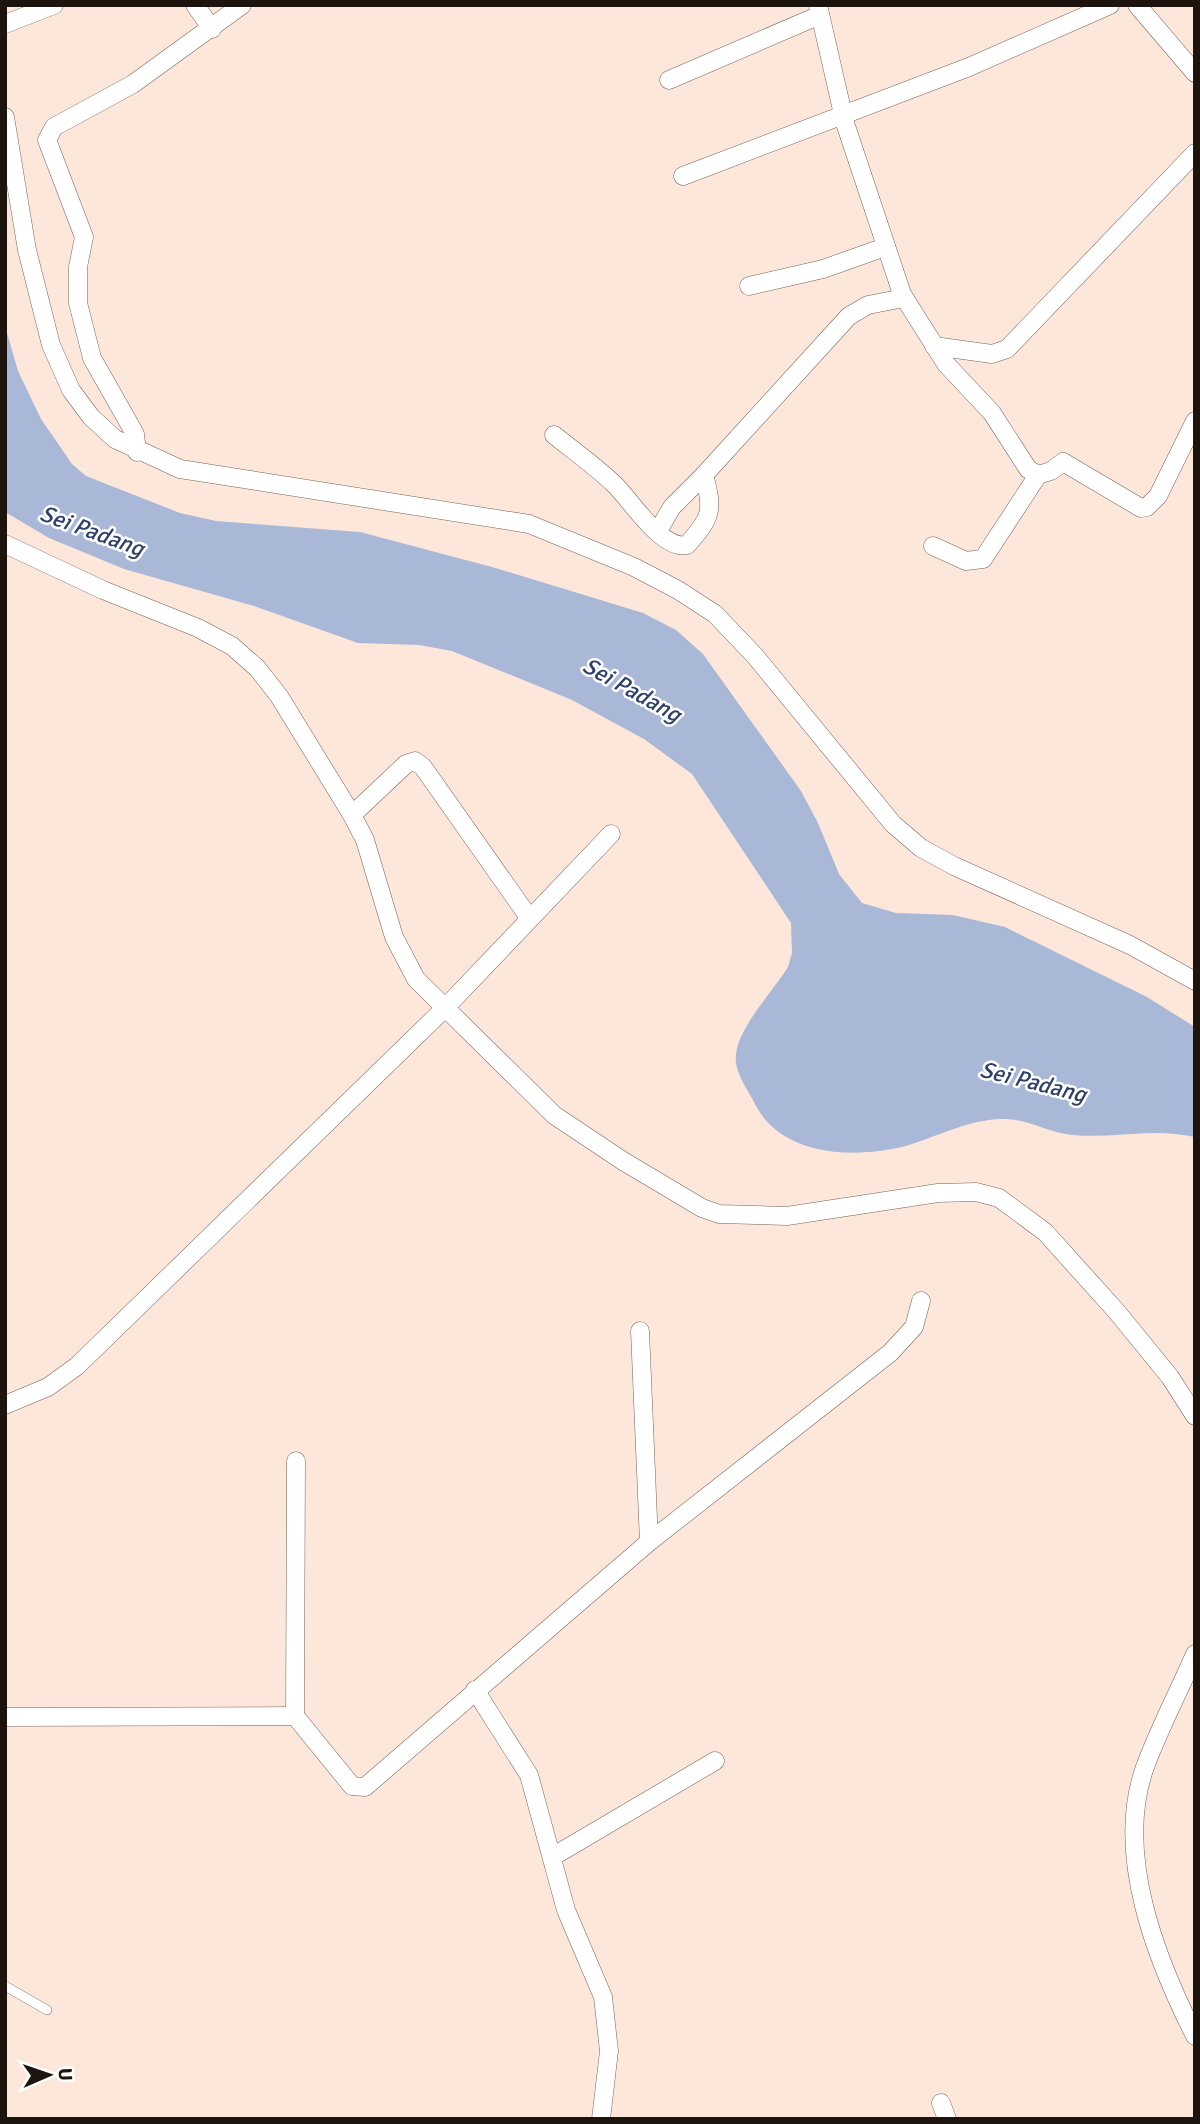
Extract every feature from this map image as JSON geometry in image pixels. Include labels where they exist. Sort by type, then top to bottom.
[{"type":"street","points":[[5,24],[54,5]]},
{"type":"street","points":[[195,5],[212,29]]},
{"type":"street","points":[[137,452],[135,434],[97,368],[87,340],[78,283],[84,237],[47,140],[54,127],[133,84],[242,5]]},
{"type":"street","points":[[683,176],[969,67],[1110,5]]},
{"type":"street","points":[[1137,5],[1195,74]]},
{"type":"street","points":[[669,80],[819,10],[843,114],[904,298],[934,346],[961,382],[992,413],[1017,456],[1038,475]]},
{"type":"street","points":[[5,117],[27,250],[51,345],[71,390],[91,417],[115,439],[137,452],[180,470],[529,524],[634,567],[678,590],[715,614],[755,656],[893,824],[921,848],[954,866],[1130,945],[1195,981]]},
{"type":"street","points":[[934,346],[992,354],[1007,349],[1195,153]]},
{"type":"street","points":[[749,286],[823,269],[885,247]]},
{"type":"street","points":[[658,531],[672,507],[849,316],[869,305],[904,298]]},
{"type":"street","points":[[933,546],[966,561],[983,559],[1038,475],[1051,471],[1063,462],[1141,508],[1147,507],[1158,496],[1195,421]]},
{"type":"street","points":[[554,435],[613,483],[643,520],[681,546],[687,545],[706,523],[710,511],[704,475]]},
{"type":"street","points":[[5,544],[103,590],[198,628],[232,646],[257,667],[279,696],[365,840],[394,937],[416,979],[554,1115],[635,1168],[702,1208],[719,1214],[787,1216],[938,1192],[976,1192],[999,1198],[1045,1232],[1117,1312],[1170,1377],[1195,1416]]},
{"type":"street","points":[[352,815],[407,764],[415,761],[423,767],[530,919]]},
{"type":"street","points":[[5,1405],[48,1387],[77,1366],[445,1008],[611,834]]},
{"type":"street","points":[[296,1461],[295,1716],[352,1786],[365,1787],[649,1542],[890,1353],[914,1326],[920,1301]]},
{"type":"street","points":[[640,1331],[649,1542]]},
{"type":"street","points":[[1195,1654],[1145,1768],[1136,1819],[1137,1866],[1144,1910],[1176,1998],[1195,2036]]},
{"type":"street","points":[[475,1690],[529,1775],[566,1910],[598,1986],[606,2014],[609,2066],[601,2119]]},
{"type":"street","points":[[5,1717],[295,1716]]},
{"type":"street","points":[[552,1857],[715,1761]]},
{"type":"lane","points":[[5,1986],[47,2010]]},
{"type":"water","name":"Sei Padang","points":[[5,326],[18,371],[41,419],[72,464],[86,476],[180,513],[216,521],[360,532],[492,567],[643,613],[676,630],[703,654],[801,791],[818,823],[839,874],[862,903],[896,913],[953,915],[1005,927],[1147,997],[1195,1027],[1195,1137],[1163,1133],[1073,1135],[1011,1119],[966,1125],[909,1145],[868,1152],[824,1150],[785,1136],[769,1123],[756,1106],[737,1069],[736,1051],[746,1026],[788,967],[792,953],[791,923],[692,774],[644,739],[572,700],[452,651],[419,645],[358,643],[254,606],[124,569],[49,538],[5,512]]}]
